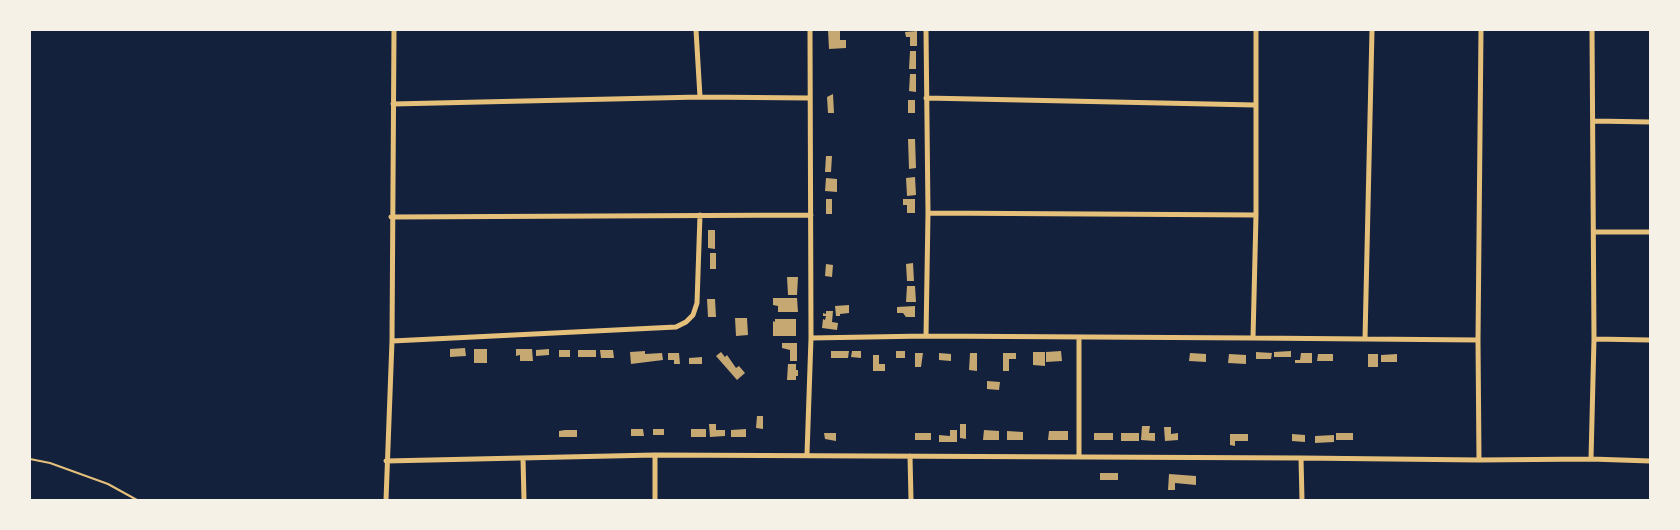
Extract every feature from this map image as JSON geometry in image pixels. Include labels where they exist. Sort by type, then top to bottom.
[{"type":"street","points":[[386,500],[392,340],[394,30]]},
{"type":"street","points":[[696,30],[700,97]]},
{"type":"street","points":[[808,454],[811,338],[810,30]]},
{"type":"street","points":[[926,30],[928,214],[926,336]]},
{"type":"street","points":[[1253,338],[1256,214],[1256,30]]},
{"type":"street","points":[[1365,339],[1372,30]]},
{"type":"street","points":[[1479,460],[1478,340],[1481,30]]},
{"type":"street","points":[[1591,459],[1594,339],[1592,30]]},
{"type":"street","points":[[393,104],[700,97],[809,98]]},
{"type":"street","points":[[926,98],[1255,105]]},
{"type":"street","points":[[1594,121],[1650,122]]},
{"type":"street","points":[[928,214],[1256,214]]},
{"type":"street","points":[[392,340],[676,328],[693,315],[697,303],[700,215]]},
{"type":"street","points":[[392,217],[811,215]]},
{"type":"street","points":[[1594,232],[1650,232]]},
{"type":"street","points":[[811,338],[926,336],[1478,340]]},
{"type":"street","points":[[1079,337],[1079,457]]},
{"type":"street","points":[[1594,339],[1650,340]]},
{"type":"street","points":[[386,461],[655,455],[808,454],[1479,460],[1591,459],[1650,461]]},
{"type":"street","points":[[655,455],[655,500]]},
{"type":"street","points":[[910,456],[911,500]]},
{"type":"street","points":[[523,458],[524,500]]},
{"type":"street","points":[[1302,458],[1302,500]]},
{"type":"path","points":[[30,459],[50,462],[108,484],[137,500]]},
{"type":"building","points":[[828,30],[840,31],[840,40],[846,40],[846,48],[829,49]]},
{"type":"building","points":[[917,31],[917,46],[910,46],[910,37],[906,37],[905,32]]},
{"type":"building","points":[[910,51],[916,51],[916,69],[909,69]]},
{"type":"building","points":[[910,74],[916,74],[916,92],[909,91]]},
{"type":"building","points":[[833,94],[834,113],[828,113],[827,97]]},
{"type":"building","points":[[908,100],[915,100],[915,113],[908,113]]},
{"type":"building","points":[[908,139],[915,139],[916,168],[909,169]]},
{"type":"building","points":[[826,156],[832,156],[831,172],[825,172]]},
{"type":"building","points":[[915,177],[916,195],[907,196],[906,178]]},
{"type":"building","points":[[826,178],[837,179],[837,192],[825,191]]},
{"type":"building","points":[[826,199],[832,199],[832,214],[826,214]]},
{"type":"building","points":[[903,199],[915,199],[915,213],[907,213],[907,205],[903,205]]},
{"type":"building","points":[[708,230],[715,230],[715,249],[708,248]]},
{"type":"building","points":[[710,253],[716,253],[716,269],[710,269]]},
{"type":"building","points":[[913,263],[914,281],[907,281],[906,264]]},
{"type":"building","points":[[826,264],[833,265],[832,277],[825,276]]},
{"type":"building","points":[[787,277],[798,277],[797,295],[788,295]]},
{"type":"building","points":[[907,286],[915,286],[916,302],[906,302]]},
{"type":"building","points":[[773,298],[797,298],[798,312],[778,312],[778,306],[773,305]]},
{"type":"building","points":[[707,299],[715,299],[716,317],[708,317]]},
{"type":"building","points":[[849,305],[849,313],[836,316],[835,306]]},
{"type":"building","points":[[915,306],[915,317],[906,317],[903,313],[897,313],[897,307]]},
{"type":"building","points":[[826,311],[833,311],[832,322],[838,323],[837,330],[822,328],[823,319],[825,320],[826,316],[823,316],[823,313],[826,314]]},
{"type":"building","points":[[735,318],[747,318],[748,335],[736,336]]},
{"type":"building","points":[[775,319],[796,319],[796,336],[773,336],[773,321],[775,322]]},
{"type":"building","points":[[782,343],[797,343],[797,361],[790,361],[790,350],[782,348]]},
{"type":"building","points":[[465,348],[466,356],[450,357],[450,349]]},
{"type":"building","points":[[474,349],[487,349],[487,363],[474,363]]},
{"type":"building","points":[[516,349],[532,349],[533,361],[520,361],[520,355],[516,356]]},
{"type":"building","points":[[549,349],[549,355],[536,356],[536,350]]},
{"type":"building","points":[[559,350],[570,350],[570,357],[559,357]]},
{"type":"building","points":[[578,350],[596,350],[596,357],[578,357]]},
{"type":"building","points":[[600,350],[613,350],[614,358],[601,358]]},
{"type":"building","points":[[645,351],[645,354],[662,353],[663,360],[631,364],[630,352]]},
{"type":"building","points":[[831,351],[849,351],[848,358],[831,358]]},
{"type":"building","points":[[852,351],[861,351],[861,358],[851,357]]},
{"type":"building","points":[[896,351],[905,351],[905,358],[896,358]]},
{"type":"building","points":[[1061,351],[1062,361],[1046,362],[1046,352]]},
{"type":"building","points":[[1291,351],[1291,357],[1274,357],[1274,352]]},
{"type":"building","points":[[721,352],[725,357],[727,355],[736,368],[739,366],[745,373],[737,380],[716,356]]},
{"type":"building","points":[[1033,352],[1045,352],[1045,366],[1033,365]]},
{"type":"building","points":[[1256,352],[1272,353],[1271,359],[1256,359]]},
{"type":"building","points":[[668,353],[679,353],[680,364],[674,364],[674,360],[668,360]]},
{"type":"building","points":[[915,353],[923,353],[921,367],[915,367]]},
{"type":"building","points":[[939,353],[951,354],[951,361],[939,360]]},
{"type":"building","points":[[970,353],[977,353],[977,371],[969,370]]},
{"type":"building","points":[[1003,353],[1016,353],[1016,359],[1009,359],[1009,371],[1003,371]]},
{"type":"building","points":[[1190,353],[1206,354],[1206,362],[1189,361]]},
{"type":"building","points":[[1301,353],[1312,353],[1312,363],[1295,363],[1295,360],[1300,360]]},
{"type":"building","points":[[1229,354],[1246,355],[1246,364],[1228,363]]},
{"type":"building","points":[[1318,354],[1333,354],[1333,361],[1317,361]]},
{"type":"building","points":[[1368,354],[1378,354],[1378,367],[1368,367]]},
{"type":"building","points":[[1397,354],[1397,362],[1381,362],[1381,355]]},
{"type":"building","points":[[873,355],[879,355],[879,364],[885,364],[885,371],[873,371]]},
{"type":"building","points":[[702,357],[702,364],[689,364],[689,358]]},
{"type":"building","points":[[788,364],[796,364],[798,376],[796,376],[796,380],[787,380]]},
{"type":"building","points":[[987,381],[1000,382],[999,390],[987,389]]},
{"type":"building","points":[[757,416],[763,416],[763,429],[756,428]]},
{"type":"building","points":[[709,424],[716,424],[716,430],[725,430],[725,436],[710,437]]},
{"type":"building","points":[[960,424],[966,424],[966,439],[960,438]]},
{"type":"building","points":[[1142,426],[1150,426],[1149,433],[1155,433],[1155,441],[1141,440]]},
{"type":"building","points":[[1164,427],[1171,427],[1171,434],[1178,433],[1178,440],[1165,441]]},
{"type":"building","points":[[631,429],[643,429],[644,436],[631,436]]},
{"type":"building","points":[[653,429],[664,429],[664,435],[653,435]]},
{"type":"building","points":[[691,429],[706,429],[706,437],[691,437]]},
{"type":"building","points":[[746,429],[746,437],[731,437],[731,430]]},
{"type":"building","points":[[577,430],[577,437],[559,437],[559,431]]},
{"type":"building","points":[[950,430],[957,430],[957,442],[939,442],[939,435],[950,436]]},
{"type":"building","points":[[984,430],[999,431],[999,440],[983,440]]},
{"type":"building","points":[[1007,431],[1023,432],[1023,440],[1007,440]]},
{"type":"building","points":[[1049,431],[1068,431],[1068,440],[1048,440]]},
{"type":"building","points":[[824,433],[836,433],[836,441],[825,439]]},
{"type":"building","points":[[915,433],[931,433],[931,440],[915,440]]},
{"type":"building","points":[[1094,433],[1113,433],[1113,440],[1094,440]]},
{"type":"building","points":[[1121,433],[1139,433],[1139,441],[1121,441]]},
{"type":"building","points":[[1336,433],[1353,433],[1353,440],[1336,440]]},
{"type":"building","points":[[1230,434],[1248,434],[1248,441],[1235,441],[1235,446],[1230,445]]},
{"type":"building","points":[[1292,434],[1305,435],[1305,442],[1292,441]]},
{"type":"building","points":[[1334,435],[1334,442],[1315,443],[1315,436]]},
{"type":"building","points":[[1100,473],[1118,473],[1118,480],[1100,480]]},
{"type":"building","points":[[1169,474],[1196,476],[1196,485],[1175,483],[1175,490],[1168,490]]}]
